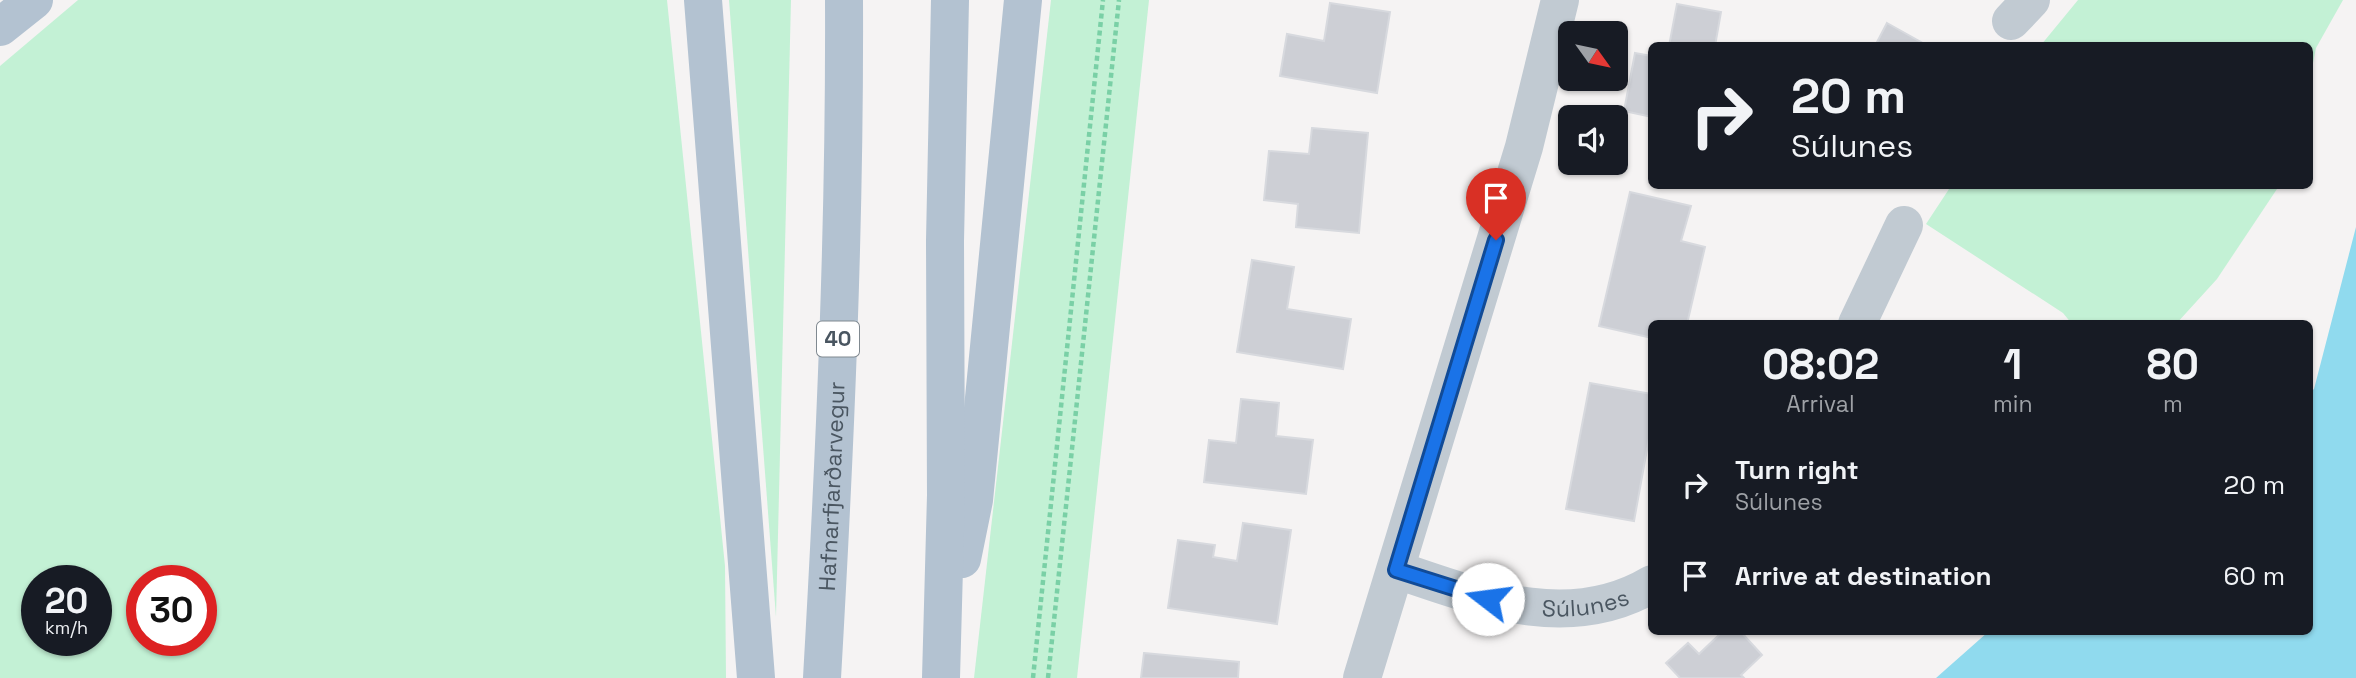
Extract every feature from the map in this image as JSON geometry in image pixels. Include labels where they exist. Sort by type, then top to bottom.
[{"type":"main road","points":[[0,27],[34,0]]},
{"type":"main road","points":[[704,0],[756,678]]},
{"type":"main road","name":"Hafnarfjarðarvegur","points":[[822,678],[834,453],[844,113],[844,0]]},
{"type":"main road","points":[[942,663],[950,0]]},
{"type":"main road","points":[[942,663],[974,500],[1023,0]]},
{"type":"street","points":[[1362,678],[1524,147],[1560,0]]},
{"type":"street","points":[[1859,320],[1904,225]]},
{"type":"street","name":"Súlunes","points":[[1396,570],[1461,592],[1544,610],[1574,609],[1605,602],[1648,586]]},
{"type":"path","points":[[1033,678],[1103,0]]},
{"type":"path","points":[[1048,678],[1119,0]]},
{"type":"green space","points":[[78,0],[667,0],[725,566],[726,678],[0,678],[0,66]]},
{"type":"green space","points":[[729,0],[791,0],[776,617]]},
{"type":"green space","points":[[1051,0],[1149,0],[1077,678],[974,678]]},
{"type":"green space","points":[[2078,0],[2343,0],[2316,48],[2313,63],[2313,42],[2043,42]]},
{"type":"green space","points":[[1949,189],[2277,189],[2217,279],[2180,320],[2069,320],[2063,313],[1926,224]]},
{"type":"water","points":[[2356,227],[2356,678],[1936,678],[1985,635],[2313,635],[2314,389]]},
{"type":"building","points":[[1330,3],[1390,12],[1377,93],[1280,76],[1287,34],[1324,41]]},
{"type":"building","points":[[1677,4],[1721,12],[1716,42],[1670,42]]},
{"type":"building","points":[[1887,23],[1921,42],[1877,42]]},
{"type":"building","points":[[1635,53],[1648,55],[1648,116],[1628,112],[1628,105],[1625,105]]},
{"type":"building","points":[[1312,128],[1368,133],[1359,233],[1296,227],[1298,204],[1264,200],[1269,151],[1309,154]]},
{"type":"building","points":[[1630,192],[1691,206],[1681,241],[1705,247],[1688,320],[1648,320],[1648,337],[1599,326]]},
{"type":"building","points":[[1252,260],[1294,267],[1287,309],[1351,319],[1343,369],[1237,352]]},
{"type":"building","points":[[1590,383],[1648,393],[1648,444],[1634,521],[1566,509]]},
{"type":"building","points":[[1241,399],[1279,403],[1276,436],[1313,440],[1306,494],[1204,482],[1209,440],[1236,443]]},
{"type":"building","points":[[1243,523],[1291,530],[1277,624],[1168,608],[1178,540],[1215,545],[1213,557],[1237,561]]},
{"type":"building","points":[[1719,635],[1744,635],[1762,655],[1741,675],[1744,678],[1680,678],[1666,663],[1688,643],[1699,654]]},
{"type":"building","points":[[1144,653],[1239,662],[1238,678],[1141,678]]},
{"type":"route","points":[[1488,599],[1396,570],[1496,240]]}]
